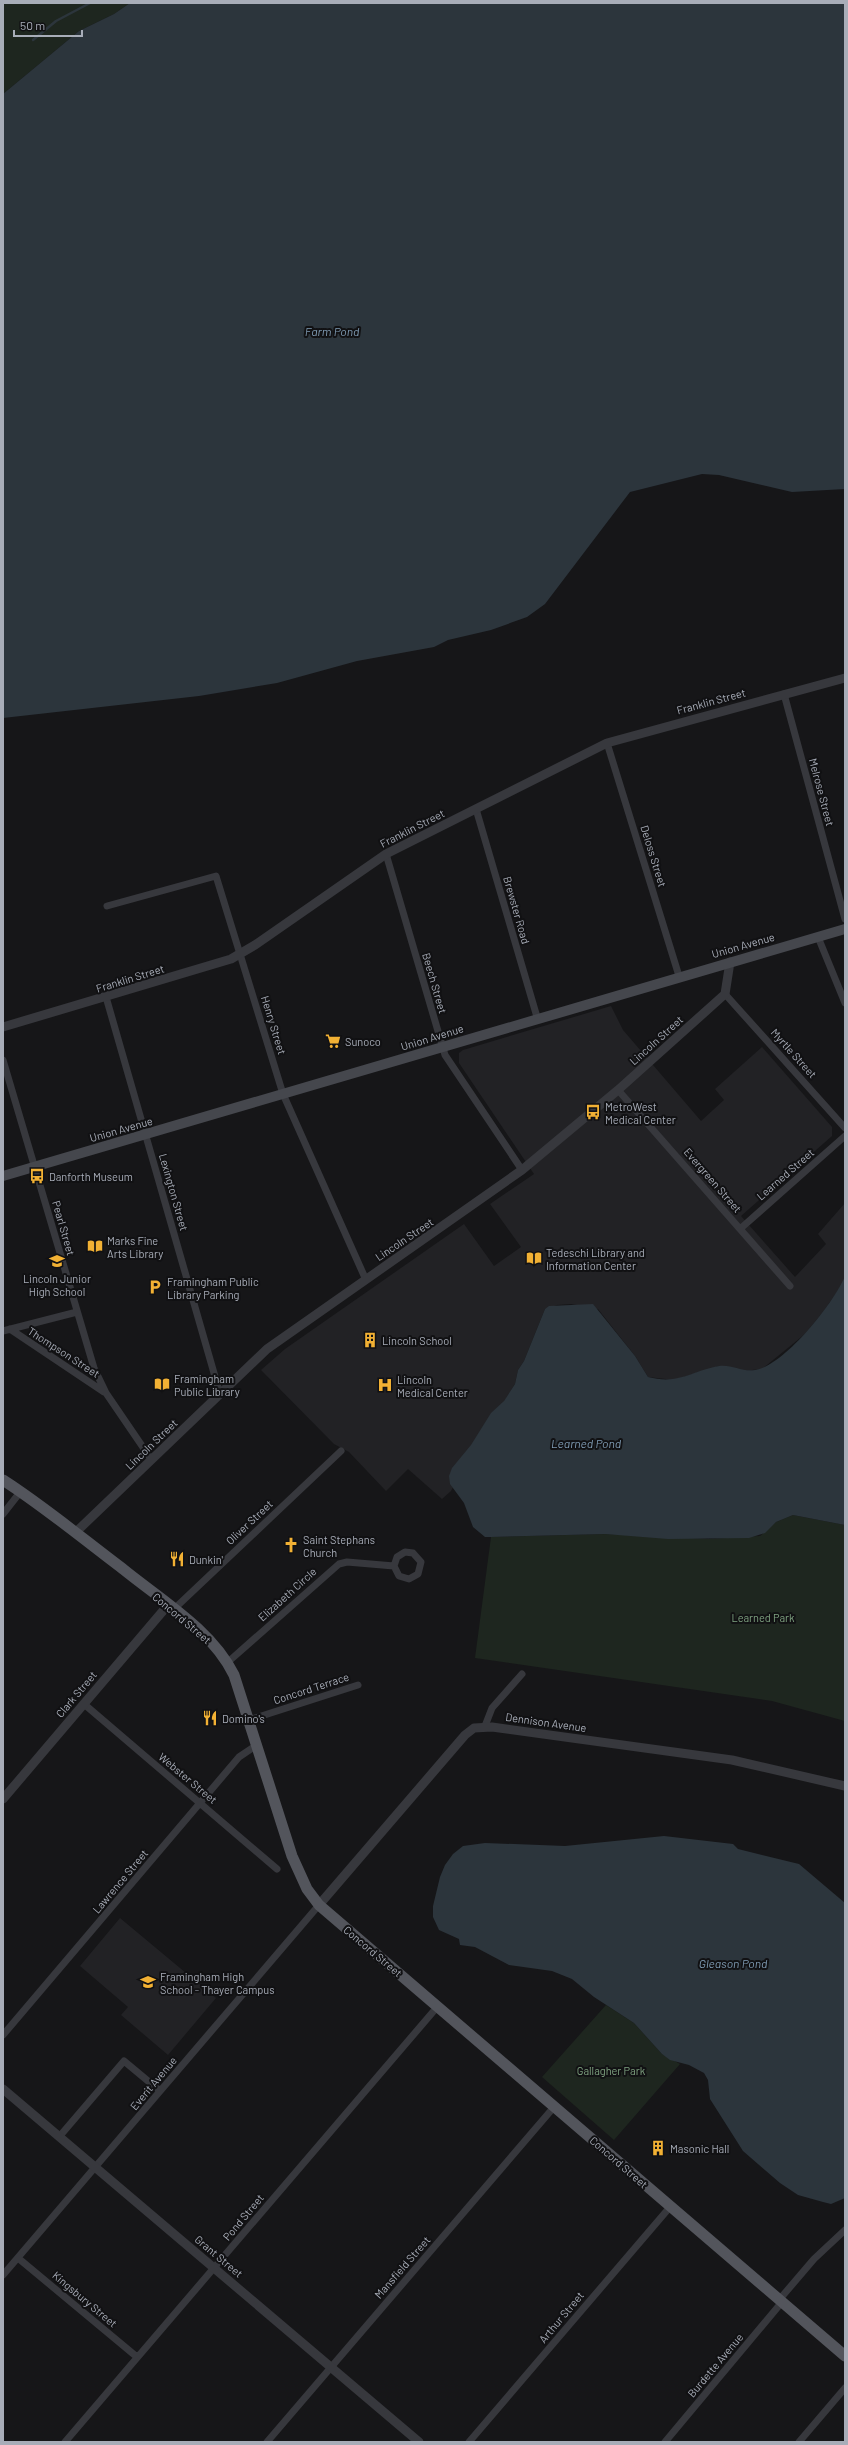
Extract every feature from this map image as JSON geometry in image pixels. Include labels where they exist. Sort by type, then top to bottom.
[{"type":"main road","name":"Union Avenue","points":[[3,1176],[283,1094],[537,1017],[845,929]]},
{"type":"main road","name":"Concord Street","points":[[3,1480],[21,1491],[76,1532],[171,1607],[203,1634],[228,1662],[292,1856],[307,1889],[320,1905],[845,2356]]},
{"type":"street","name":"Franklin Street","points":[[3,1027],[106,998],[219,963],[241,954],[386,854],[607,743],[845,678]]},
{"type":"street","name":"Melrose Street","points":[[784,694],[845,919]]},
{"type":"street","name":"Deloss Street","points":[[607,743],[679,976]]},
{"type":"street","name":"Brewster Road","points":[[476,809],[537,1017]]},
{"type":"street","name":"Beech Street","points":[[386,854],[442,1046],[451,1065],[522,1170]]},
{"type":"street","name":"Henry Street","points":[[107,906],[216,876],[283,1094],[366,1280]]},
{"type":"street","points":[[818,937],[845,1002]]},
{"type":"street","points":[[725,994],[730,962]]},
{"type":"street","name":"Lincoln Street","points":[[76,1532],[220,1394],[281,1339],[522,1170],[618,1090],[725,994]]},
{"type":"street","name":"Myrtle Street","points":[[725,994],[845,1128]]},
{"type":"street","name":"Lexington Street","points":[[106,998],[220,1394]]},
{"type":"street","name":"Pearl Street","points":[[3,1060],[94,1368],[106,1393],[151,1459]]},
{"type":"street","name":"Evergreen Street","points":[[618,1090],[790,1286]]},
{"type":"street","name":"Learned Street","points":[[740,1229],[845,1136]]},
{"type":"street","points":[[6,1330],[77,1312]]},
{"type":"street","name":"Thompson Street","points":[[6,1330],[106,1393]]},
{"type":"street","name":"Oliver Street","points":[[171,1607],[340,1451]]},
{"type":"street","points":[[3,1514],[21,1491]]},
{"type":"street","name":"Elizabeth Circle","points":[[228,1662],[340,1564],[348,1562],[394,1566]]},
{"type":"street","name":"Clark Street","points":[[3,1799],[84,1704],[171,1607]]},
{"type":"street","points":[[320,1905],[465,1735],[474,1728],[485,1726],[492,1708],[522,1674]]},
{"type":"street","name":"Concord Terrace","points":[[248,1720],[358,1685]]},
{"type":"street","name":"Webster Street","points":[[84,1704],[201,1802],[277,1869]]},
{"type":"street","name":"Dennison Avenue","points":[[485,1726],[732,1760],[845,1786]]},
{"type":"street","name":"Lawrence Street","points":[[3,2035],[239,1757],[256,1745]]},
{"type":"street","name":"Everit Avenue","points":[[3,2275],[320,1905]]},
{"type":"street","name":"Pond Street","points":[[65,2442],[438,2006]]},
{"type":"street","points":[[59,2137],[124,2061],[160,2091]]},
{"type":"street","name":"Grant Street","points":[[3,2089],[419,2442]]},
{"type":"street","name":"Mansfield Street","points":[[267,2442],[554,2107]]},
{"type":"street","name":"Arthur Street","points":[[469,2442],[670,2206]]},
{"type":"street","name":"Burdette Avenue","points":[[664,2442],[814,2259],[845,2230]]},
{"type":"street","name":"Kingsbury Street","points":[[18,2258],[137,2357]]},
{"type":"street","points":[[799,2442],[845,2388]]},
{"type":"shaded area","points":[[611,1006],[623,1030],[701,1121],[724,1100],[715,1089],[762,1047],[832,1127],[832,1136],[741,1216],[795,1277],[826,1244],[818,1234],[845,1203],[845,1276],[842,1285],[805,1334],[762,1369],[742,1371],[719,1366],[674,1380],[648,1377],[635,1356],[598,1309],[571,1304],[557,1305],[545,1309],[524,1361],[518,1370],[515,1384],[466,1462],[451,1491],[442,1499],[408,1469],[386,1491],[349,1452],[334,1444],[261,1370],[285,1349],[464,1224],[494,1266],[521,1247],[490,1204],[534,1174],[459,1063],[459,1053],[463,1050]]},
{"type":"shaded area","name":"Framingham High School - Thayer Campus","points":[[120,1918],[216,1998],[168,2055],[121,2015],[128,2007],[80,1966]]},
{"type":"green space","points":[[3,3],[130,3],[114,14],[79,31],[3,94]]},
{"type":"green space","name":"Learned Park","points":[[793,1515],[845,1525],[845,1721],[772,1701],[475,1658],[491,1537],[605,1534],[709,1539],[760,1536],[776,1522]]},
{"type":"green space","name":"Gallagher Park","points":[[606,2005],[634,2023],[662,2054],[680,2064],[614,2140],[542,2077]]},
{"type":"water","name":"Farm Pond","points":[[130,3],[845,3],[845,489],[792,492],[719,475],[702,474],[630,492],[545,604],[527,617],[491,630],[448,640],[434,647],[357,661],[277,683],[199,696],[3,718],[3,94],[79,31],[114,14]]},
{"type":"water","name":"Learned Pond","points":[[845,1276],[845,1525],[793,1515],[776,1522],[765,1533],[749,1538],[668,1539],[605,1534],[485,1537],[473,1527],[464,1503],[450,1484],[449,1476],[452,1468],[471,1445],[491,1413],[504,1401],[515,1384],[518,1370],[524,1361],[545,1309],[549,1306],[593,1304],[635,1356],[648,1377],[668,1379],[685,1376],[719,1366],[755,1370],[767,1366],[793,1346],[807,1332],[830,1302]]},
{"type":"water","name":"Gleason Pond","points":[[664,1836],[733,1844],[738,1849],[799,1864],[845,1903],[845,2198],[831,2204],[798,2195],[780,2183],[743,2151],[710,2099],[708,2080],[704,2073],[689,2065],[670,2060],[662,2054],[634,2023],[594,1997],[572,1979],[552,1971],[509,1965],[475,1947],[460,1945],[459,1939],[439,1930],[433,1917],[433,1906],[440,1877],[445,1865],[453,1854],[463,1846],[485,1843],[565,1846]]},
{"type":"waterway","points":[[33,40],[56,21],[90,3]]},
{"type":"place","name":"Sunoco","points":[[333,1041]]},
{"type":"place","name":"MetroWest Medical Center","points":[[593,1112]]},
{"type":"place","name":"Danforth Museum","points":[[37,1176]]},
{"type":"place","name":"Marks Fine Arts Library","points":[[95,1246]]},
{"type":"place","name":"Tedeschi Library and Information Center","points":[[534,1258]]},
{"type":"place","name":"Lincoln Junior High School","points":[[57,1261]]},
{"type":"place","name":"Framingham Public Library Parking","points":[[155,1287]]},
{"type":"place","name":"Lincoln School","points":[[370,1340]]},
{"type":"place","name":"Framingham Public Library","points":[[162,1384]]},
{"type":"place","name":"Lincoln Medical Center","points":[[385,1385]]},
{"type":"place","name":"Saint Stephans Church","points":[[291,1545]]},
{"type":"place","name":"Dunkin'","points":[[177,1559]]},
{"type":"place","name":"Domino's","points":[[210,1718]]},
{"type":"place","name":"Framingham High School - Thayer Campus","points":[[148,1982]]},
{"type":"place","name":"Masonic Hall","points":[[658,2148]]}]
